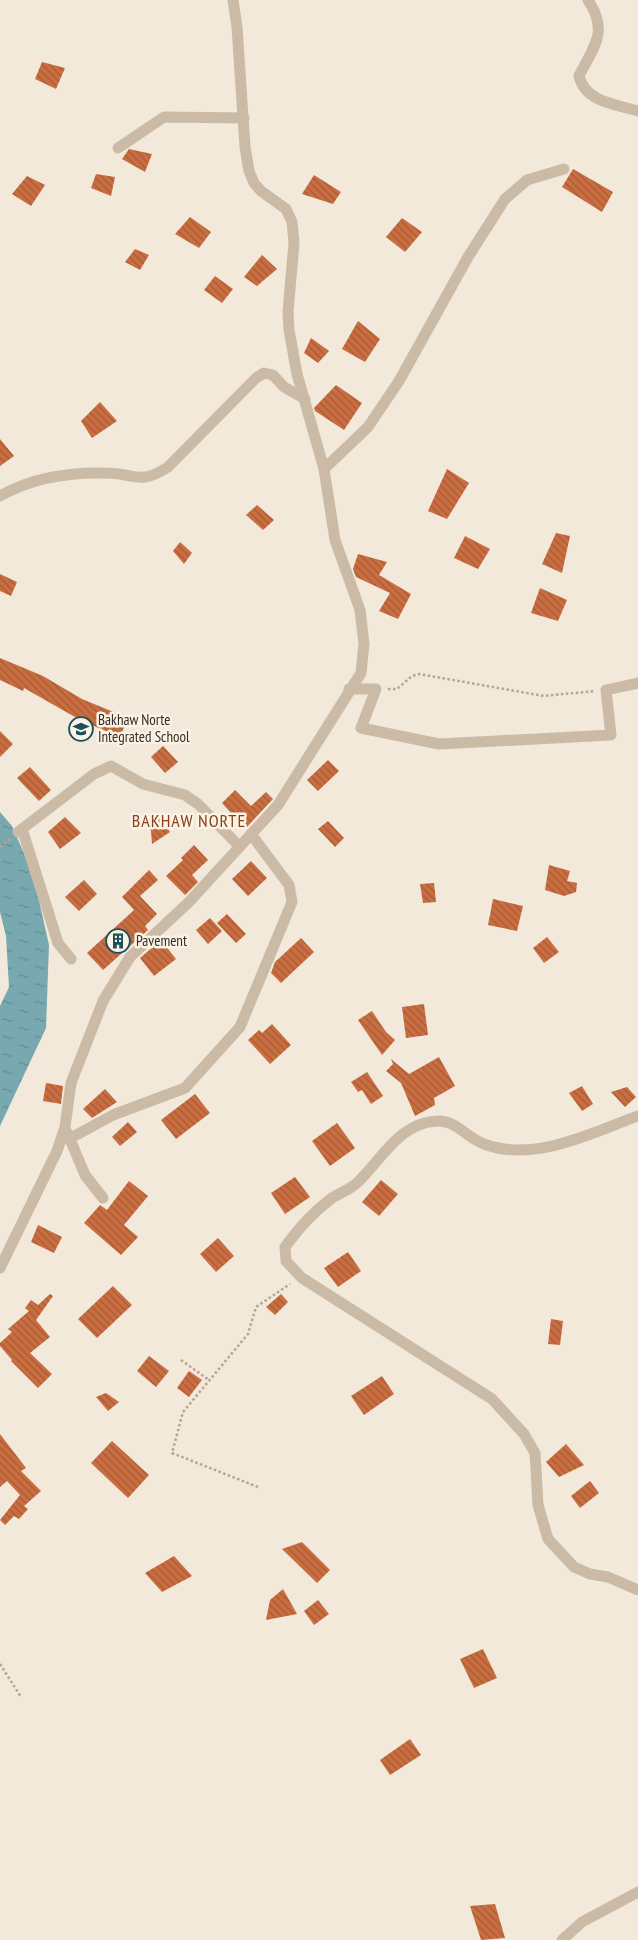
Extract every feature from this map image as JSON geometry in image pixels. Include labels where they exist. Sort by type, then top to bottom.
[{"type":"street","points":[[0,1268],[32,1199],[48,1172],[65,1127],[71,1083],[103,1001],[130,957],[189,902],[278,805],[349,689],[361,673],[364,644],[360,610],[335,540],[324,470],[304,399],[289,330],[288,312],[294,243],[292,222],[286,209],[254,183],[249,171],[245,147],[237,27],[233,0]]},
{"type":"street","points":[[588,0],[600,25],[596,43],[579,76],[582,87],[592,97],[638,111]]},
{"type":"street","points":[[118,148],[164,117],[244,118]]},
{"type":"street","points":[[324,470],[368,427],[399,381],[468,257],[505,199],[527,180],[564,169]]},
{"type":"street","points":[[0,496],[14,487],[50,477],[107,472],[133,478],[153,477],[168,467],[256,378],[264,373],[273,375],[284,387],[304,399]]},
{"type":"street","points":[[349,689],[376,689],[361,728],[438,744],[611,735],[606,690],[638,683]]},
{"type":"street","points":[[71,959],[58,943],[17,833],[94,774],[111,766],[143,784],[185,795],[198,804],[239,846]]},
{"type":"street","points":[[69,1138],[113,1115],[185,1088],[240,1026],[292,902],[289,885],[251,834]]},
{"type":"street","points":[[638,1116],[542,1149],[507,1150],[482,1144],[452,1123],[438,1121],[420,1124],[389,1145],[357,1184],[334,1197],[308,1217],[285,1247],[286,1261],[302,1278],[492,1399],[524,1434],[534,1453],[538,1505],[548,1540],[574,1568],[590,1574],[608,1577],[638,1590]]},
{"type":"street","points":[[65,1127],[84,1175],[103,1198]]},
{"type":"street","points":[[562,1940],[582,1922],[638,1892]]},
{"type":"path","points":[[376,689],[396,689],[412,676],[420,674],[544,696],[606,690]]},
{"type":"path","points":[[0,847],[17,833]]},
{"type":"path","points":[[258,1487],[172,1453],[183,1412],[248,1334],[256,1307],[282,1288],[302,1278]]},
{"type":"path","points":[[181,1360],[209,1380]]},
{"type":"path","points":[[0,1664],[21,1696]]},
{"type":"water","points":[[0,812],[12,826],[33,874],[49,945],[46,1028],[0,1126],[0,1006],[9,987],[6,936],[0,912]]},
{"type":"building","points":[[42,62],[65,68],[56,89],[35,79]]},
{"type":"building","points":[[129,149],[152,154],[145,172],[122,159]]},
{"type":"building","points":[[573,169],[613,192],[602,212],[562,187]]},
{"type":"building","points":[[96,174],[115,177],[111,196],[91,188]]},
{"type":"building","points":[[314,175],[341,192],[333,204],[302,194]]},
{"type":"building","points":[[27,176],[45,185],[31,206],[12,194]]},
{"type":"building","points":[[190,217],[211,232],[199,248],[175,234]]},
{"type":"building","points":[[402,218],[422,232],[405,252],[386,237]]},
{"type":"building","points":[[135,249],[149,255],[140,270],[125,262]]},
{"type":"building","points":[[262,255],[277,269],[257,286],[244,277]]},
{"type":"building","points":[[215,276],[233,289],[222,303],[204,290]]},
{"type":"building","points":[[358,321],[380,339],[365,362],[342,349]]},
{"type":"building","points":[[311,338],[329,351],[318,363],[304,353]]},
{"type":"building","points":[[336,385],[362,403],[344,430],[315,411],[314,408]]},
{"type":"building","points":[[100,402],[117,421],[92,438],[81,421]]},
{"type":"building","points":[[0,439],[14,456],[0,466]]},
{"type":"building","points":[[447,469],[469,483],[447,519],[428,511]]},
{"type":"building","points":[[257,505],[274,520],[263,530],[246,515]]},
{"type":"building","points":[[556,533],[570,536],[562,573],[542,564]]},
{"type":"building","points":[[465,536],[490,549],[478,569],[454,558]]},
{"type":"building","points":[[180,542],[192,553],[184,564],[173,551]]},
{"type":"building","points":[[358,554],[387,562],[379,575],[411,594],[398,619],[379,611],[390,593],[356,577],[353,569]]},
{"type":"building","points":[[0,574],[17,582],[11,596],[0,591]]},
{"type":"building","points":[[540,588],[567,600],[558,621],[531,613]]},
{"type":"building","points":[[0,658],[43,676],[82,699],[128,718],[120,737],[82,721],[24,688],[23,691],[0,680]]},
{"type":"building","points":[[0,731],[13,744],[0,757]]},
{"type":"building","points":[[163,746],[178,762],[165,773],[151,757]]},
{"type":"building","points":[[328,760],[339,771],[318,791],[307,780]]},
{"type":"building","points":[[30,767],[51,790],[39,801],[17,778]]},
{"type":"building","points":[[235,790],[251,806],[266,792],[273,799],[245,829],[222,803]]},
{"type":"building","points":[[157,813],[170,832],[152,844],[151,831],[145,822]]},
{"type":"building","points":[[65,817],[81,833],[60,849],[48,832]]},
{"type":"building","points":[[328,821],[344,838],[335,847],[318,829]]},
{"type":"building","points":[[194,845],[208,860],[192,875],[198,882],[185,895],[166,876],[183,860],[181,858]]},
{"type":"building","points":[[251,861],[267,878],[248,896],[232,879]]},
{"type":"building","points":[[549,865],[570,871],[567,881],[577,883],[576,892],[564,896],[545,890]]},
{"type":"building","name":"Pavement","points":[[149,870],[158,880],[140,896],[157,914],[145,926],[148,930],[103,970],[87,953],[134,910],[122,897]]},
{"type":"building","points":[[84,880],[97,894],[79,911],[65,897]]},
{"type":"building","points":[[434,883],[436,902],[423,903],[420,884]]},
{"type":"building","points":[[493,899],[523,906],[517,931],[488,925]]},
{"type":"building","points":[[227,914],[246,934],[236,943],[217,923]]},
{"type":"building","points":[[210,918],[222,931],[208,944],[196,930]]},
{"type":"building","points":[[547,937],[559,952],[544,963],[533,948]]},
{"type":"building","points":[[301,938],[314,952],[281,983],[271,973],[275,962]]},
{"type":"building","points":[[161,940],[176,959],[154,976],[140,958]]},
{"type":"building","points":[[424,1004],[428,1035],[406,1038],[402,1007]]},
{"type":"building","points":[[372,1011],[386,1032],[395,1040],[382,1055],[358,1020]]},
{"type":"building","points":[[272,1024],[291,1045],[270,1064],[248,1040],[259,1030],[262,1033]]},
{"type":"building","points":[[439,1057],[455,1086],[434,1098],[435,1105],[415,1116],[401,1083],[386,1071],[393,1064],[391,1059],[409,1074]]},
{"type":"building","points":[[367,1072],[383,1096],[371,1104],[362,1090],[358,1092],[351,1082]]},
{"type":"building","points":[[46,1083],[63,1086],[61,1104],[43,1101]]},
{"type":"building","points":[[582,1086],[593,1104],[582,1111],[569,1093]]},
{"type":"building","points":[[627,1087],[636,1097],[625,1107],[611,1092]]},
{"type":"building","points":[[105,1089],[117,1102],[92,1118],[83,1109]]},
{"type":"building","points":[[195,1094],[210,1113],[176,1139],[161,1120]]},
{"type":"building","points":[[128,1122],[137,1132],[120,1146],[112,1137]]},
{"type":"building","points":[[337,1123],[355,1148],[330,1166],[312,1141]]},
{"type":"building","points":[[295,1177],[310,1197],[285,1214],[271,1193]]},
{"type":"building","points":[[381,1180],[398,1194],[379,1216],[362,1202]]},
{"type":"building","points":[[129,1181],[148,1196],[124,1225],[138,1237],[121,1255],[84,1223],[100,1205],[107,1210]]},
{"type":"building","points":[[38,1225],[62,1237],[54,1253],[31,1242]]},
{"type":"building","points":[[218,1238],[234,1256],[216,1272],[200,1254]]},
{"type":"building","points":[[348,1252],[361,1271],[338,1287],[324,1268]]},
{"type":"building","points":[[113,1286],[132,1305],[97,1338],[78,1319]]},
{"type":"building","points":[[50,1294],[53,1296],[36,1320],[50,1337],[30,1353],[52,1374],[38,1388],[11,1361],[0,1346],[0,1343],[12,1332],[8,1329],[29,1311],[25,1308],[31,1300],[38,1305]]},
{"type":"building","points":[[281,1294],[288,1302],[275,1315],[266,1307]]},
{"type":"building","points":[[551,1319],[563,1321],[560,1345],[548,1344]]},
{"type":"building","points":[[149,1356],[169,1371],[156,1387],[137,1371]]},
{"type":"building","points":[[189,1371],[202,1380],[189,1397],[177,1388]]},
{"type":"building","points":[[382,1376],[394,1394],[364,1415],[351,1396]]},
{"type":"building","points":[[106,1393],[119,1402],[108,1411],[96,1397]]},
{"type":"building","points":[[0,1434],[26,1468],[21,1471],[41,1491],[24,1506],[28,1509],[19,1519],[14,1516],[5,1525],[0,1520],[20,1495],[7,1481],[0,1487]]},
{"type":"building","points":[[112,1441],[149,1475],[128,1498],[91,1463]]},
{"type":"building","points":[[566,1444],[584,1465],[559,1477],[546,1462]]},
{"type":"building","points":[[590,1481],[599,1493],[580,1508],[571,1496]]},
{"type":"building","points":[[302,1542],[330,1570],[317,1583],[282,1549]]},
{"type":"building","points":[[174,1556],[192,1576],[162,1592],[145,1573]]},
{"type":"building","points":[[283,1589],[297,1614],[266,1620],[270,1600]]},
{"type":"building","points":[[318,1600],[329,1614],[314,1625],[304,1611]]},
{"type":"building","points":[[483,1649],[497,1678],[474,1688],[460,1659]]},
{"type":"building","points":[[410,1739],[421,1755],[390,1775],[380,1760]]},
{"type":"building","points":[[495,1904],[505,1938],[481,1940],[470,1906]]},
{"type":"place","name":"Bakhaw Norte Integrated School","points":[[81,729]]},
{"type":"place","name":"Pavement","points":[[118,941]]},
{"type":"district","name":"BAKHAW NORTE","points":[[189,821]]}]
